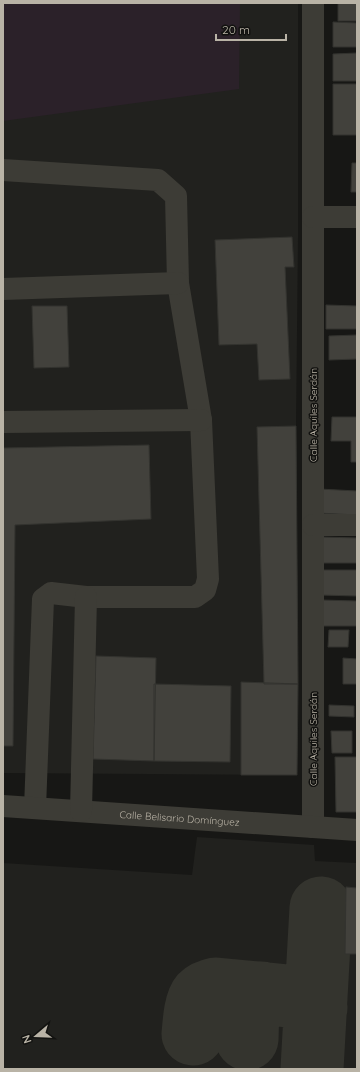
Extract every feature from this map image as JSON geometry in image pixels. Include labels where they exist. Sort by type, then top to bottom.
[{"type":"street","name":"Calle Aquiles Serdán","points":[[313,3],[313,827]]},
{"type":"street","points":[[3,170],[158,180],[176,196],[178,283],[201,420],[208,580],[204,590],[195,597],[86,597],[51,593],[43,600],[35,808]]},
{"type":"street","points":[[313,217],[357,217]]},
{"type":"street","points":[[3,289],[178,283]]},
{"type":"street","points":[[3,422],[201,420]]},
{"type":"street","points":[[313,525],[357,525]]},
{"type":"street","points":[[81,811],[86,597]]},
{"type":"street","name":"Calle Belisario Domínguez","points":[[3,806],[357,830]]},
{"type":"shaded area","points":[[3,3],[298,3],[296,426],[298,684],[297,775],[3,773]]},
{"type":"shaded area","points":[[3,3],[240,3],[239,89],[3,121]]},
{"type":"shaded area","points":[[197,837],[314,845],[315,861],[357,863],[357,1069],[3,1069],[3,863],[192,875]]},
{"type":"building","points":[[338,3],[357,3],[357,21],[338,21]]},
{"type":"building","points":[[333,22],[357,23],[357,47],[333,47]]},
{"type":"building","points":[[357,53],[357,81],[333,81],[333,54]]},
{"type":"building","points":[[333,84],[357,84],[357,135],[333,135]]},
{"type":"building","points":[[352,163],[357,163],[357,192],[351,192]]},
{"type":"building","points":[[292,237],[294,267],[285,267],[290,379],[259,380],[257,344],[219,345],[215,240]]},
{"type":"building","points":[[326,305],[357,306],[357,329],[326,329]]},
{"type":"building","points":[[32,306],[67,306],[69,367],[34,368]]},
{"type":"building","points":[[357,335],[357,359],[329,360],[329,336]]},
{"type":"building","points":[[332,417],[357,417],[357,462],[351,462],[351,441],[331,441]]},
{"type":"building","points":[[296,426],[298,684],[264,684],[257,427]]},
{"type":"building","points":[[149,445],[151,519],[15,525],[13,746],[3,746],[3,448]]},
{"type":"building","points":[[319,489],[357,491],[357,515],[318,513]]},
{"type":"building","points":[[322,537],[357,538],[357,563],[322,563]]},
{"type":"building","points":[[321,570],[357,570],[357,596],[320,595]]},
{"type":"building","points":[[321,600],[357,601],[357,626],[321,626]]},
{"type":"building","points":[[329,630],[349,630],[348,647],[328,647]]},
{"type":"building","points":[[96,656],[156,658],[154,761],[93,759]]},
{"type":"building","points":[[343,658],[357,659],[357,684],[343,684]]},
{"type":"building","points":[[241,682],[298,684],[297,775],[241,775]]},
{"type":"building","points":[[154,684],[231,686],[230,762],[154,761]]},
{"type":"building","points":[[329,705],[354,706],[354,717],[329,716]]},
{"type":"building","points":[[331,731],[352,731],[352,753],[332,753]]},
{"type":"building","points":[[335,757],[357,757],[357,812],[336,812]]},
{"type":"building","points":[[346,887],[357,888],[357,954],[345,954]]},
{"type":"taxiway","points":[[312,1069],[321,908]]},
{"type":"taxiway","points":[[193,1034],[195,1014],[199,999],[204,993],[216,989],[298,997],[307,1000],[316,1008]]},
{"type":"taxiway","points":[[247,1039],[248,1013],[253,1001],[262,993]]}]
